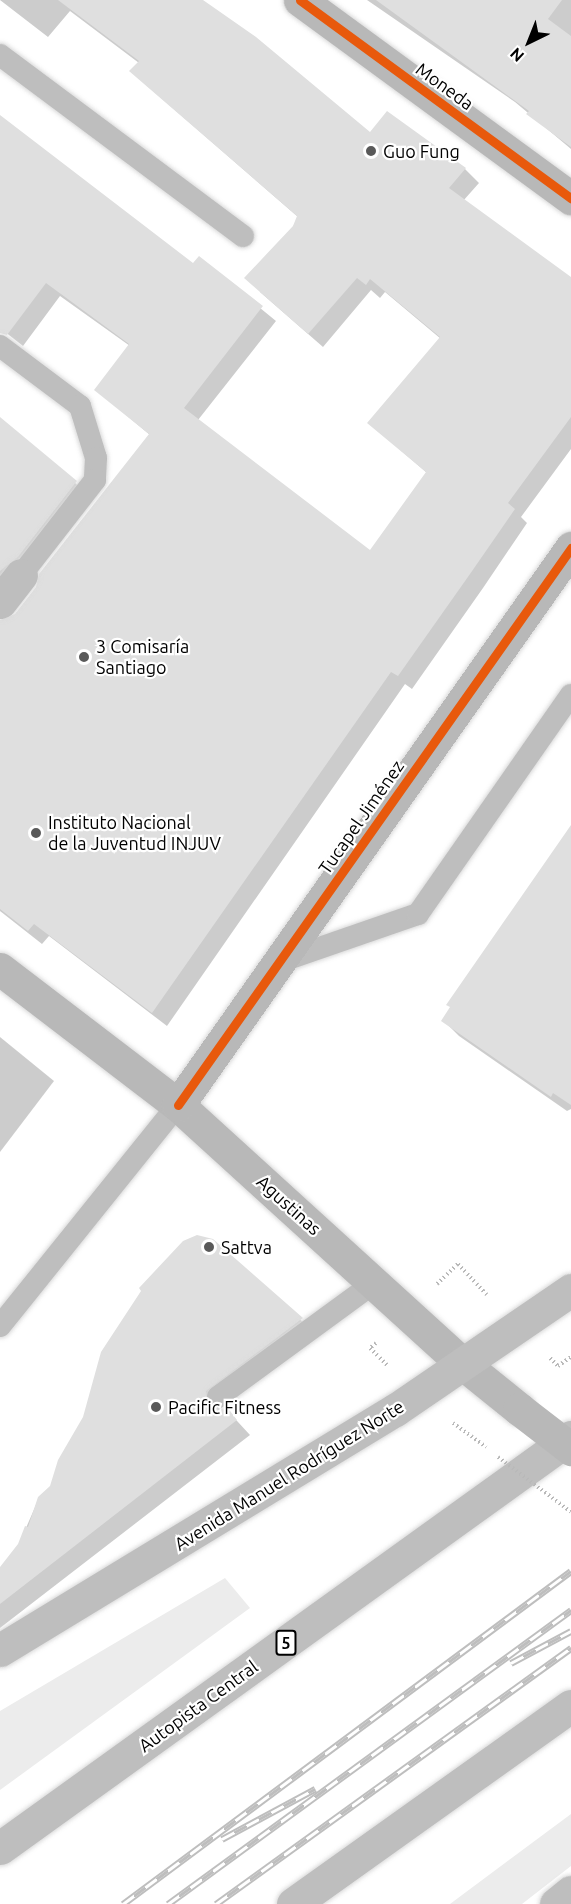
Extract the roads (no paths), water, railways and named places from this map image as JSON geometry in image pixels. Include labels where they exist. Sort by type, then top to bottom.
[{"type":"main road","points":[[0,602],[21,575]]},
{"type":"main road","name":"Avenida Manuel Rodríguez Norte","points":[[0,1650],[250,1501],[417,1395],[571,1290]]},
{"type":"main road","name":"Autopista Central","points":[[0,1848],[571,1437]]},
{"type":"main road","points":[[293,1904],[571,1706]]},
{"type":"main road","points":[[556,1904],[571,1892]]},
{"type":"street","name":"Moneda","points":[[300,0],[571,198]]},
{"type":"street","name":"Tucapel Jiménez","points":[[178,1105],[571,548]]},
{"type":"street","name":"Agustinas","points":[[0,969],[178,1105],[462,1363],[571,1449]]},
{"type":"lane","points":[[0,55],[243,236]]},
{"type":"lane","points":[[0,346],[80,406],[96,458],[95,480],[21,575]]},
{"type":"lane","points":[[279,962],[418,914],[571,695]]},
{"type":"lane","points":[[0,1326],[178,1105]]},
{"type":"lane","points":[[219,1397],[375,1282]]},
{"type":"railway","points":[[123,1904],[571,1571]]},
{"type":"railway","points":[[168,1904],[571,1610]]},
{"type":"railway","points":[[511,1663],[571,1631]]},
{"type":"railway","points":[[216,1904],[571,1648]]},
{"type":"railway","points":[[222,1839],[315,1789]]},
{"type":"place","name":"Guo Fung","points":[[371,151]]},
{"type":"place","name":"3 Comisaría Santiago","points":[[84,657]]},
{"type":"place","name":"Instituto Nacional de la Juventud INJUV","points":[[36,833]]},
{"type":"place","name":"Sattva","points":[[209,1247]]},
{"type":"place","name":"Pacific Fitness","points":[[156,1407]]}]
